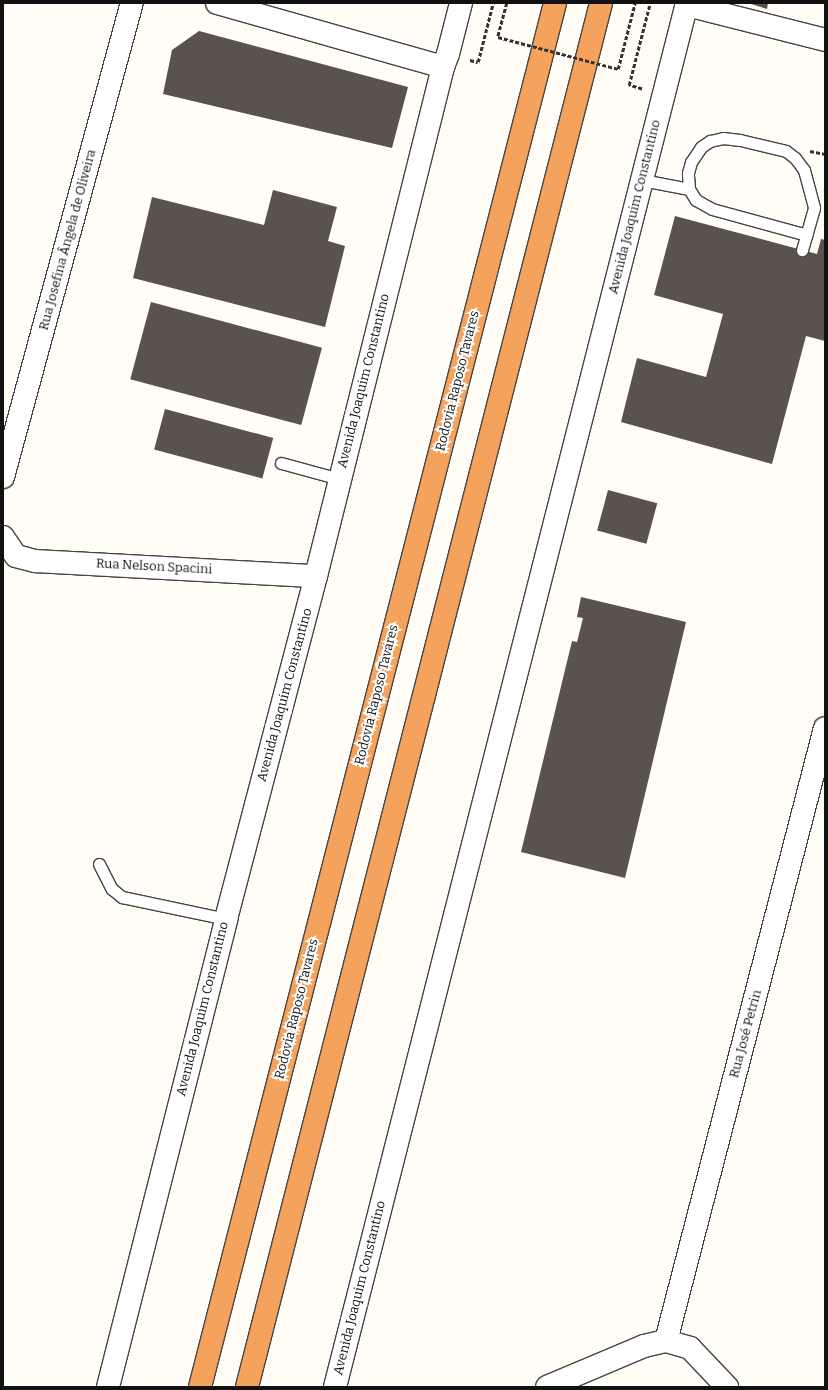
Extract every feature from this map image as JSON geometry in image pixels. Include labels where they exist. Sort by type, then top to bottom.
[{"type":"highway","name":"Rodovia Raposo Tavares","points":[[200,1387],[554,3]]},
{"type":"highway","points":[[247,1387],[601,3]]},
{"type":"street","name":"Rua Josefina Ângela de Oliveira","points":[[3,477],[132,3]]},
{"type":"street","points":[[217,3],[442,67]]},
{"type":"street","name":"Avenida Joaquim Constantino","points":[[108,1387],[226,919],[316,576],[442,67],[448,54],[461,3]]},
{"type":"street","points":[[687,4],[825,40]]},
{"type":"street","name":"Avenida Joaquim Constantino","points":[[335,1387],[687,4]]},
{"type":"street","name":"Rua Nelson Spacini","points":[[3,537],[16,556],[36,561],[316,576]]},
{"type":"street","name":"Rua José Petrin","points":[[666,1341],[825,728]]},
{"type":"street","points":[[547,1387],[644,1346],[666,1341],[690,1348],[727,1387]]},
{"type":"lane","points":[[802,250],[807,234],[814,208],[804,170],[795,158],[786,151],[740,140],[722,138],[710,141],[701,146],[691,162],[688,173],[689,189],[696,200],[712,209],[807,234]]},
{"type":"lane","points":[[642,180],[689,189]]},
{"type":"lane","points":[[281,463],[340,479]]},
{"type":"lane","points":[[99,864],[112,890],[122,896],[226,919]]},
{"type":"path","points":[[478,62],[493,3]]},
{"type":"path","points":[[507,3],[498,37],[618,69],[635,3]]},
{"type":"path","points":[[629,85],[650,3]]},
{"type":"building","points":[[748,3],[768,3],[767,9]]},
{"type":"building","points":[[199,31],[408,87],[392,148],[163,94],[172,50]]},
{"type":"building","points":[[273,190],[337,207],[328,241],[345,246],[325,327],[133,278],[152,197],[264,225]]},
{"type":"building","points":[[675,216],[817,254],[821,239],[825,240],[825,341],[806,336],[772,464],[621,422],[637,358],[706,377],[723,314],[654,295]]},
{"type":"building","points":[[151,302],[322,348],[301,425],[130,379]]},
{"type":"building","points":[[165,409],[273,438],[262,479],[154,450]]},
{"type":"building","points":[[608,490],[657,503],[646,544],[597,531]]},
{"type":"building","points":[[581,597],[686,622],[625,878],[521,852],[572,641],[577,642],[583,618],[577,617]]}]
